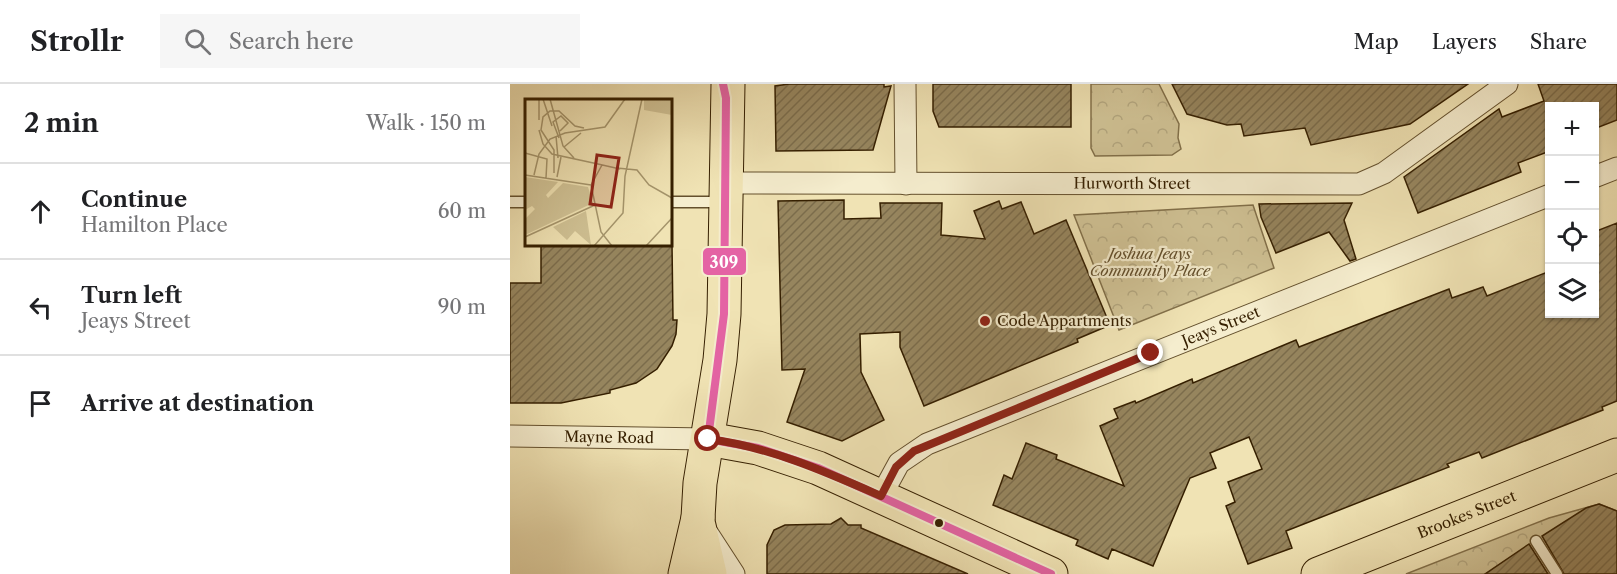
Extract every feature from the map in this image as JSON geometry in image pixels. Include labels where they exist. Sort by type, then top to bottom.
[{"type":"main road","points":[[685,574],[698,518],[700,483],[723,336],[726,89]]},
{"type":"main road","points":[[708,439],[758,448],[796,459],[1051,574]]},
{"type":"main road","name":"Brookes Street","points":[[1318,574],[1617,455]]},
{"type":"main road","points":[[698,518],[710,574]]},
{"type":"street","points":[[905,84],[906,184]]},
{"type":"street","name":"Hurworth Street","points":[[726,193],[906,184],[1359,184],[1384,173],[1507,84]]},
{"type":"street","points":[[1599,175],[1617,168]]},
{"type":"street","name":"Jeays Street","points":[[881,496],[899,463],[927,444],[1545,197]]},
{"type":"street","name":"Mayne Road","points":[[510,436],[708,439]]},
{"type":"street","points":[[698,518],[734,574]]},
{"type":"lane","points":[[672,202],[726,193]]},
{"type":"lane","points":[[1536,541],[1557,574]]},
{"type":"green space","points":[[1091,84],[1159,84],[1179,124],[1178,138],[1181,149],[1172,155],[1095,156],[1091,148]]},
{"type":"green space","name":"Joshua Jeays Community Place","points":[[1253,205],[1274,268],[1119,330],[1074,215]]},
{"type":"green space","points":[[1599,504],[1617,511],[1617,574],[1406,574],[1549,518]]},
{"type":"building","points":[[884,84],[884,87],[891,86],[873,150],[776,151],[775,86]]},
{"type":"building","points":[[933,84],[1071,84],[1071,127],[939,127],[933,111]]},
{"type":"building","points":[[1172,84],[1468,84],[1410,124],[1311,145],[1305,128],[1244,136],[1241,124],[1227,125],[1187,114]]},
{"type":"building","points":[[1538,84],[1617,84],[1617,120],[1599,127],[1599,102],[1545,102],[1545,153],[1518,163],[1521,172],[1418,213],[1404,177],[1499,109],[1502,117],[1544,101]]},
{"type":"building","points":[[844,200],[844,219],[881,218],[880,203],[942,203],[941,235],[985,239],[974,211],[999,201],[1002,209],[1021,202],[1034,234],[1066,220],[1110,325],[1077,339],[1078,342],[924,406],[900,347],[900,332],[860,334],[861,372],[884,420],[842,441],[787,422],[805,369],[782,370],[778,201]]},
{"type":"building","points":[[1352,203],[1344,220],[1356,259],[1350,261],[1329,232],[1276,253],[1261,217],[1259,204]]},
{"type":"building","points":[[1617,223],[1617,401],[1602,407],[1603,410],[1482,458],[1479,452],[1447,464],[1449,467],[1286,531],[1292,548],[1248,564],[1226,506],[1235,502],[1228,482],[1262,469],[1249,437],[1210,453],[1216,468],[1190,478],[1153,566],[1112,549],[1108,559],[1076,545],[1078,540],[993,505],[1004,475],[1012,479],[1026,443],[1057,455],[1056,459],[1124,486],[1100,426],[1118,418],[1114,409],[1135,401],[1136,403],[1192,379],[1193,383],[1296,340],[1299,347],[1449,289],[1452,298],[1483,287],[1487,296],[1545,273],[1545,318],[1599,318],[1599,230]]},
{"type":"building","points":[[672,244],[673,320],[677,320],[672,346],[657,369],[636,383],[610,390],[610,393],[561,403],[510,403],[510,283],[541,283],[541,246],[672,246]]},
{"type":"building","points":[[1599,504],[1617,511],[1617,574],[1564,574],[1542,536],[1586,508]]},
{"type":"building","points":[[841,518],[848,525],[861,525],[861,528],[968,574],[767,574],[767,545],[774,530],[785,525],[831,524]]},
{"type":"building","points":[[1529,544],[1548,574],[1485,574]]},
{"type":"transit line","name":"309","points":[[708,439],[724,314],[726,98],[723,84]]},
{"type":"transit line","name":"309","points":[[708,439],[758,448],[818,468],[1051,574]]},
{"type":"place","name":"Code Appartments","points":[[985,321]]},
{"type":"route","points":[[708,439],[732,442],[796,459],[881,496],[899,463],[907,455],[927,444],[1151,353]]}]
